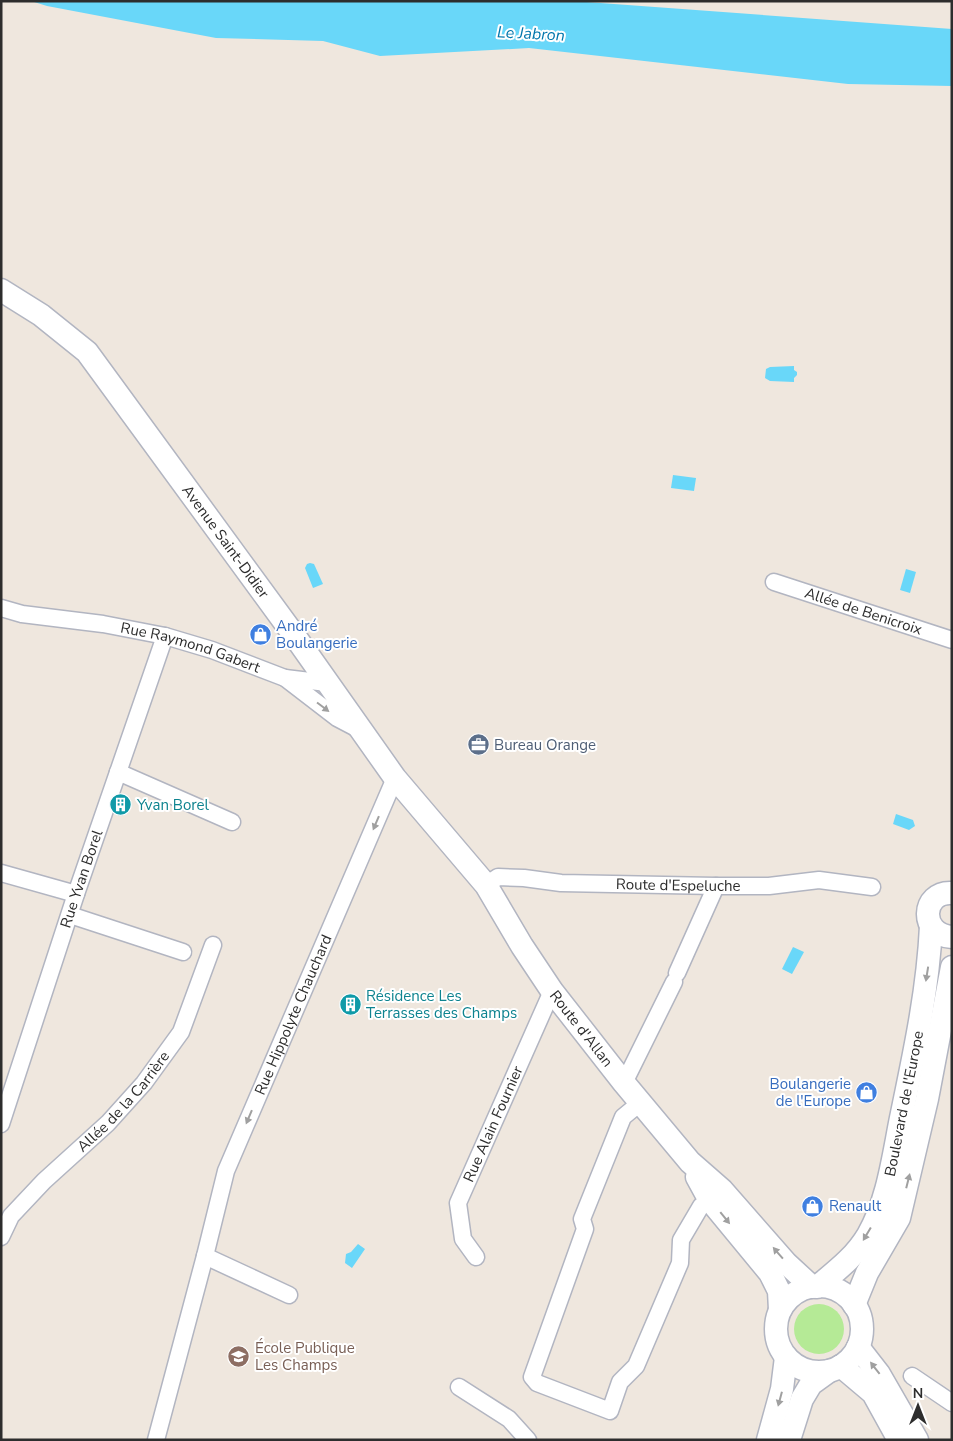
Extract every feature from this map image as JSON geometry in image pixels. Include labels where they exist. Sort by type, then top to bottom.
[{"type":"street","name":"Avenue Saint-Didier","points":[[1,290],[41,315],[87,352],[395,778],[486,885]]},
{"type":"street","name":"Allée de Benicroix","points":[[774,582],[952,640]]},
{"type":"street","name":"Rue Raymond Gabert","points":[[1,608],[22,614],[103,624],[165,636],[212,650],[285,678],[337,718],[363,732]]},
{"type":"street","name":"Rue Yvan Borel","points":[[1,1124],[76,894],[165,636]]},
{"type":"street","points":[[285,678],[327,682]]},
{"type":"street","points":[[118,772],[232,822]]},
{"type":"street","name":"Rue Hippolyte Chauchard","points":[[156,1440],[226,1171],[395,778]]},
{"type":"street","points":[[1,872],[76,894]]},
{"type":"street","name":"Route d'Espeluche","points":[[486,885],[498,877],[561,882],[716,886],[769,886],[819,880],[872,887]]},
{"type":"street","name":"Route d'Allan","points":[[486,885],[522,946],[552,991],[640,1103],[716,1195],[770,1273],[779,1291],[780,1310]]},
{"type":"street","points":[[624,1083],[676,978],[716,886]]},
{"type":"street","name":"Boulevard de l'Europe","points":[[815,1287],[849,1261],[867,1236],[882,1207],[919,1026],[930,957],[931,926],[928,916],[929,908],[936,897],[948,887]]},
{"type":"street","points":[[70,914],[183,952]]},
{"type":"street","points":[[931,926],[939,934],[952,936]]},
{"type":"street","name":"Allée de la Carrière","points":[[1,1237],[11,1216],[44,1181],[108,1123],[144,1083],[181,1032],[212,945]]},
{"type":"street","name":"Boulevard de l'Europe","points":[[854,1305],[867,1273],[899,1218],[927,1099],[952,967]]},
{"type":"street","name":"Rue Alain Fournier","points":[[476,1256],[463,1239],[458,1203],[552,991]]},
{"type":"street","points":[[640,1103],[623,1117],[582,1219],[585,1229],[532,1377],[537,1383],[610,1411],[620,1382],[636,1366],[680,1262],[681,1240],[701,1206],[716,1195]]},
{"type":"street","name":"Route d'Allan","points":[[716,1195],[815,1287]]},
{"type":"street","points":[[205,1256],[289,1295]]},
{"type":"street","points":[[789,1440],[802,1398],[811,1384],[835,1368],[851,1358],[858,1347],[861,1336],[862,1325],[859,1315],[847,1297],[838,1291],[815,1287],[793,1295],[780,1310],[776,1322],[779,1346],[794,1365],[805,1370],[817,1372],[835,1368],[874,1393],[899,1440]]},
{"type":"street","points":[[858,1347],[884,1380],[917,1440]]},
{"type":"street","points":[[768,1440],[782,1389],[786,1357]]},
{"type":"street","points":[[912,1376],[952,1403]]},
{"type":"street","points":[[459,1387],[509,1420],[528,1440]]},
{"type":"green space","points":[[814,1304],[824,1304],[837,1311],[844,1324],[844,1334],[837,1347],[824,1354],[814,1354],[805,1350],[798,1343],[794,1334],[794,1324],[798,1315],[805,1308]]},
{"type":"water","name":"Le Jabron","points":[[31,1],[573,1],[952,29],[952,86],[848,84],[529,48],[380,56],[323,41],[216,38],[47,6]]},
{"type":"water","points":[[794,366],[797,375],[794,378],[794,382],[770,381],[765,378],[766,369],[770,367]]},
{"type":"water","points":[[673,475],[696,478],[694,491],[671,488]]},
{"type":"water","points":[[310,563],[314,564],[323,584],[313,588],[305,568]]},
{"type":"water","points":[[906,569],[916,572],[910,593],[900,590]]},
{"type":"water","points":[[896,814],[913,820],[915,826],[909,830],[893,824]]},
{"type":"water","points":[[793,947],[804,952],[792,974],[782,969]]},
{"type":"water","points":[[358,1244],[365,1249],[352,1268],[345,1263],[346,1254],[351,1252]]},
{"type":"place","name":"André Boulangerie","points":[[260,635]]},
{"type":"place","name":"Bureau Orange","points":[[478,745]]},
{"type":"place","name":"Yvan Borel","points":[[121,805]]},
{"type":"place","name":"Résidence Les Terrasses des Champs","points":[[350,1005]]},
{"type":"place","name":"Boulangerie de l'Europe","points":[[867,1093]]},
{"type":"place","name":"Renault","points":[[813,1206]]},
{"type":"place","name":"École Publique Les Champs","points":[[239,1357]]}]
